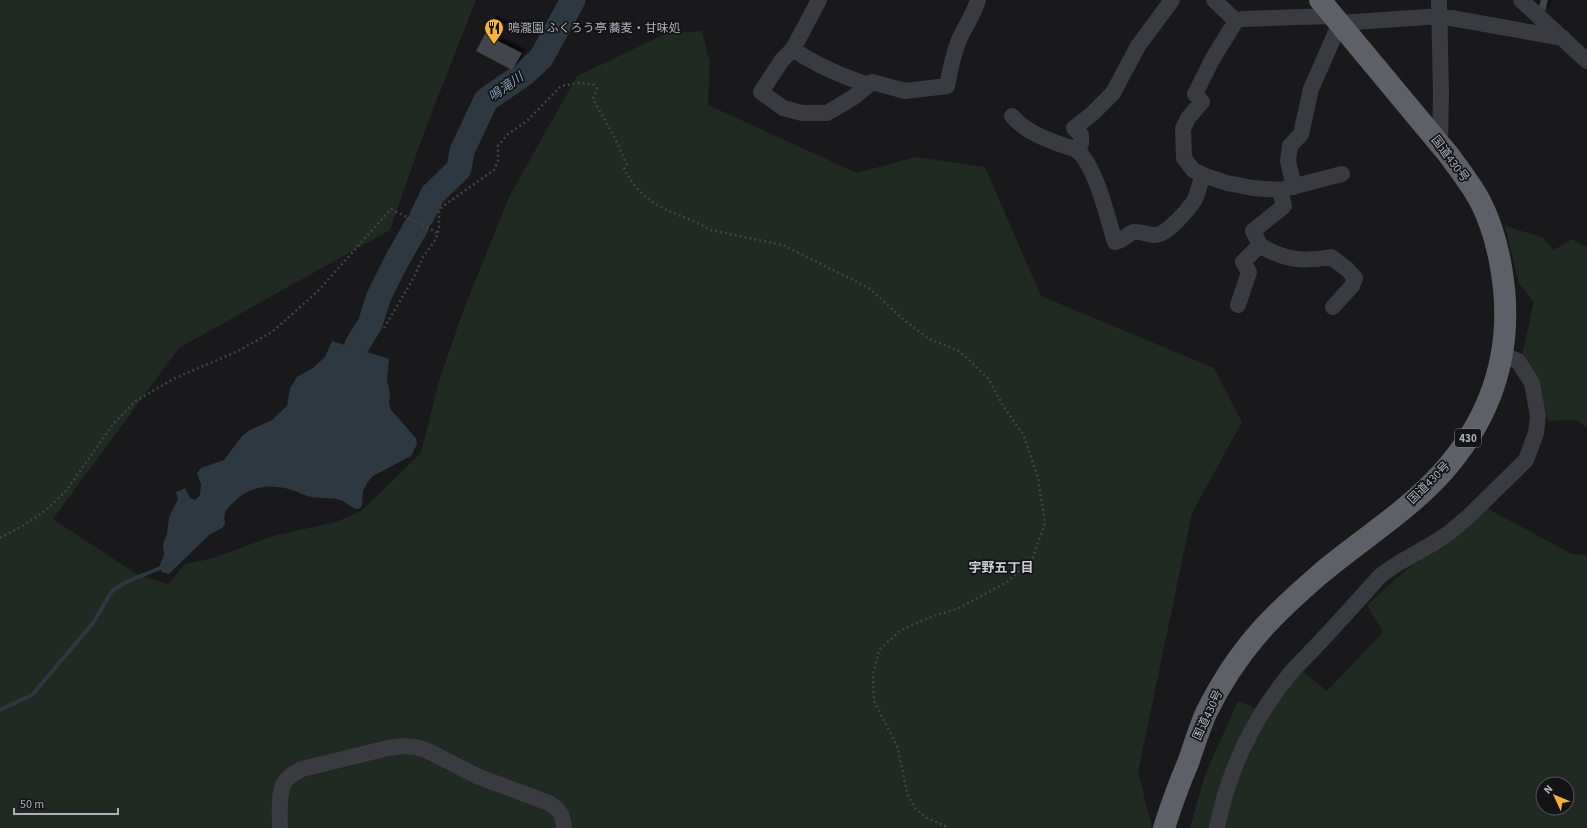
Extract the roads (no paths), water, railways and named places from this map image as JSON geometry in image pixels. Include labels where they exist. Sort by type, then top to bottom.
[{"type":"highway","name":"国道430号","points":[[1164,828],[1206,713],[1233,666],[1257,635],[1285,605],[1319,575],[1395,516],[1440,474],[1463,445],[1476,425],[1490,396],[1503,355],[1506,322],[1505,288],[1492,229],[1480,202],[1468,182],[1440,144],[1330,9]]},
{"type":"street","points":[[819,0],[793,49],[782,60],[760,92],[783,108],[802,113],[827,113],[854,97],[872,82],[905,91],[947,86],[952,61],[960,39],[973,15],[978,0]]},
{"type":"street","points":[[1076,150],[1080,144],[1081,135],[1074,128],[1092,114],[1113,93],[1138,46],[1172,0]]},
{"type":"street","points":[[1214,0],[1236,21]]},
{"type":"street","points":[[1439,0],[1441,92],[1440,144]]},
{"type":"street","points":[[1521,0],[1587,61]]},
{"type":"street","points":[[1330,9],[1301,134],[1290,146],[1287,189],[1284,206],[1252,231],[1260,245],[1272,254],[1296,259],[1317,260],[1330,257],[1347,269],[1355,278],[1352,286],[1333,307]]},
{"type":"street","points":[[1342,174],[1287,189],[1253,188],[1227,183],[1203,175],[1193,170],[1184,158],[1183,130],[1188,118],[1202,102],[1195,94],[1213,58],[1236,21],[1242,19],[1330,9],[1440,16],[1562,38]]},
{"type":"street","points":[[793,49],[810,61],[833,72],[869,84]]},
{"type":"street","points":[[1012,116],[1022,126],[1043,138],[1076,150],[1092,171],[1115,242],[1120,242],[1132,233],[1138,232],[1156,235],[1165,232],[1187,210],[1195,198],[1203,175]]},
{"type":"street","points":[[1238,305],[1249,272],[1243,262],[1260,245]]},
{"type":"street","points":[[1217,828],[1229,780],[1250,732],[1269,702],[1289,675],[1380,576],[1449,533],[1470,515],[1526,460],[1536,433],[1538,416],[1532,383],[1518,361],[1503,355]]},
{"type":"street","points":[[280,828],[281,793],[284,783],[291,775],[302,769],[403,746],[426,750],[480,777],[549,803],[558,809],[562,816],[564,828]]},
{"type":"waterway","name":"鳴滝川","points":[[422,216],[433,194],[459,169],[462,151],[486,100],[525,73],[541,58],[573,0]]},
{"type":"waterway","name":"鳴滝川","points":[[357,345],[370,324],[379,296],[417,225]]},
{"type":"waterway","points":[[354,353],[357,345]]},
{"type":"waterway","points":[[0,710],[32,695],[93,623],[112,591],[124,583],[165,566]]},
{"type":"place","name":"鳴瀧園 ふくろう亭 蕎麦・甘味処","points":[[494,45]]},
{"type":"district","name":"宇野五丁目","points":[[1001,568]]}]
